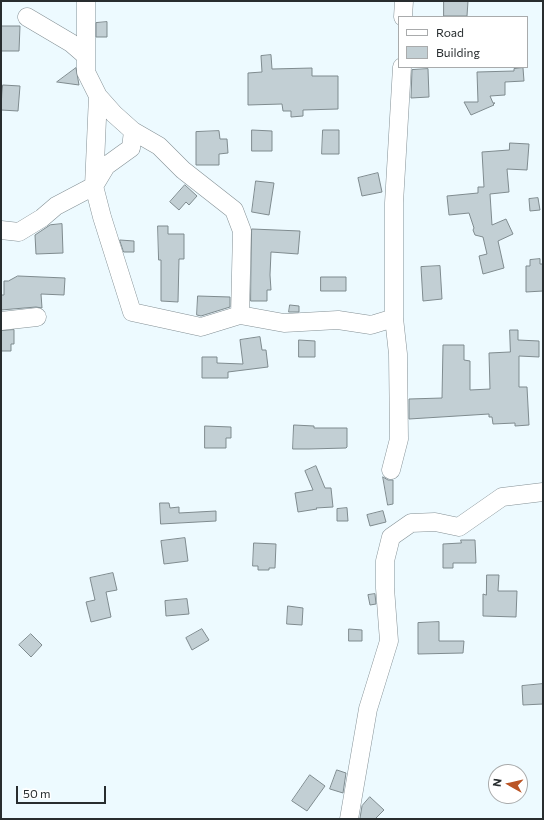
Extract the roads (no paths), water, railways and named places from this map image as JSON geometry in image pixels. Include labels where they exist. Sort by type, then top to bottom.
[{"type":"street","points":[[86,1],[86,72],[98,96],[114,114],[133,131],[159,146],[183,170],[234,210],[242,231],[240,315]]},
{"type":"street","points":[[403,16],[404,1]]},
{"type":"street","points":[[27,17],[71,43],[86,56]]},
{"type":"street","points":[[391,470],[399,439],[398,354],[394,318],[394,203],[402,68]]},
{"type":"street","points":[[98,96],[94,186],[102,217],[132,312],[201,327],[240,315],[284,323],[338,320],[371,325],[394,318]]},
{"type":"street","points":[[1,230],[19,232],[42,218],[56,206],[94,186],[106,166],[131,148],[133,131]]},
{"type":"street","points":[[1,320],[37,317]]},
{"type":"street","points":[[348,819],[368,709],[389,641],[385,588],[385,560],[391,537],[411,523],[435,522],[459,527],[502,497],[543,492]]}]
